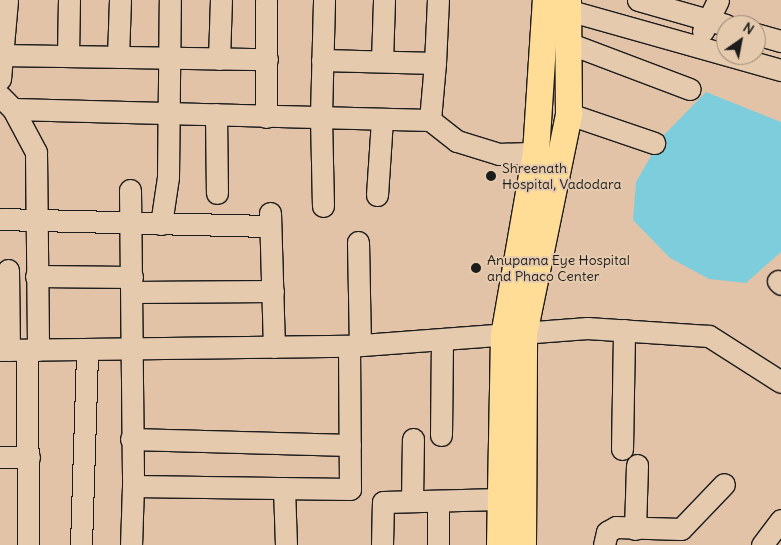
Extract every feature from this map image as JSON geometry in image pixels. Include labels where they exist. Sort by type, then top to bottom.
[{"type":"main road","points":[[523,545],[514,335],[568,114],[568,43],[557,3]]},
{"type":"main road","points":[[500,545],[501,499],[514,335],[536,153],[557,3]]},
{"type":"street","points":[[0,79],[7,0]]},
{"type":"street","points":[[68,56],[69,0]]},
{"type":"street","points":[[118,57],[120,0]]},
{"type":"street","points":[[160,224],[168,177],[170,0]]},
{"type":"street","points":[[219,59],[221,0]]},
{"type":"street","points":[[266,0],[266,117]]},
{"type":"street","points":[[323,206],[321,116],[324,0]]},
{"type":"street","points":[[382,61],[384,0]]},
{"type":"street","points":[[430,120],[438,0]]},
{"type":"street","points":[[638,0],[716,22]]},
{"type":"street","points":[[717,15],[718,0]]},
{"type":"street","points":[[557,3],[695,47],[781,70]]},
{"type":"street","points":[[695,47],[716,23]]},
{"type":"street","points":[[766,37],[781,41]]},
{"type":"street","points":[[568,43],[690,88]]},
{"type":"street","points":[[1,55],[267,59]]},
{"type":"street","points":[[322,60],[434,63]]},
{"type":"street","points":[[7,102],[168,113],[430,120],[458,141],[499,154],[536,153]]},
{"type":"street","points":[[7,102],[36,152],[36,276],[19,350]]},
{"type":"street","points":[[216,114],[217,193]]},
{"type":"street","points":[[568,114],[654,143]]},
{"type":"street","points":[[377,194],[382,119]]},
{"type":"street","points":[[130,190],[132,223],[131,439],[133,486],[131,545]]},
{"type":"street","points":[[0,219],[160,224],[270,220],[274,347]]},
{"type":"street","points":[[133,486],[350,490],[358,242]]},
{"type":"street","points":[[8,270],[19,350],[29,457],[28,545]]},
{"type":"street","points":[[36,276],[132,285],[272,291]]},
{"type":"street","points":[[19,350],[354,345],[514,335],[587,328],[709,336],[781,382]]},
{"type":"street","points":[[622,449],[624,330]]},
{"type":"street","points":[[440,435],[442,340]]},
{"type":"street","points":[[81,545],[87,349]]},
{"type":"street","points":[[131,439],[350,445]]},
{"type":"street","points":[[412,502],[413,439]]},
{"type":"street","points":[[0,457],[29,457]]},
{"type":"street","points":[[635,529],[637,466]]},
{"type":"street","points":[[604,545],[607,532],[612,528],[681,529],[724,484]]},
{"type":"street","points":[[284,488],[286,545]]},
{"type":"street","points":[[382,545],[382,502],[501,499]]},
{"type":"street","points":[[438,501],[438,545]]},
{"type":"street","points":[[762,545],[781,520]]},
{"type":"water","points":[[706,92],[781,122],[781,252],[746,283],[709,279],[670,258],[633,220],[636,182],[662,137]]},
{"type":"place","name":"Shreenath Hospital, Vadodara","points":[[491,176]]},
{"type":"place","name":"Anupama Eye Hospital and Phaco Center","points":[[476,268]]}]
